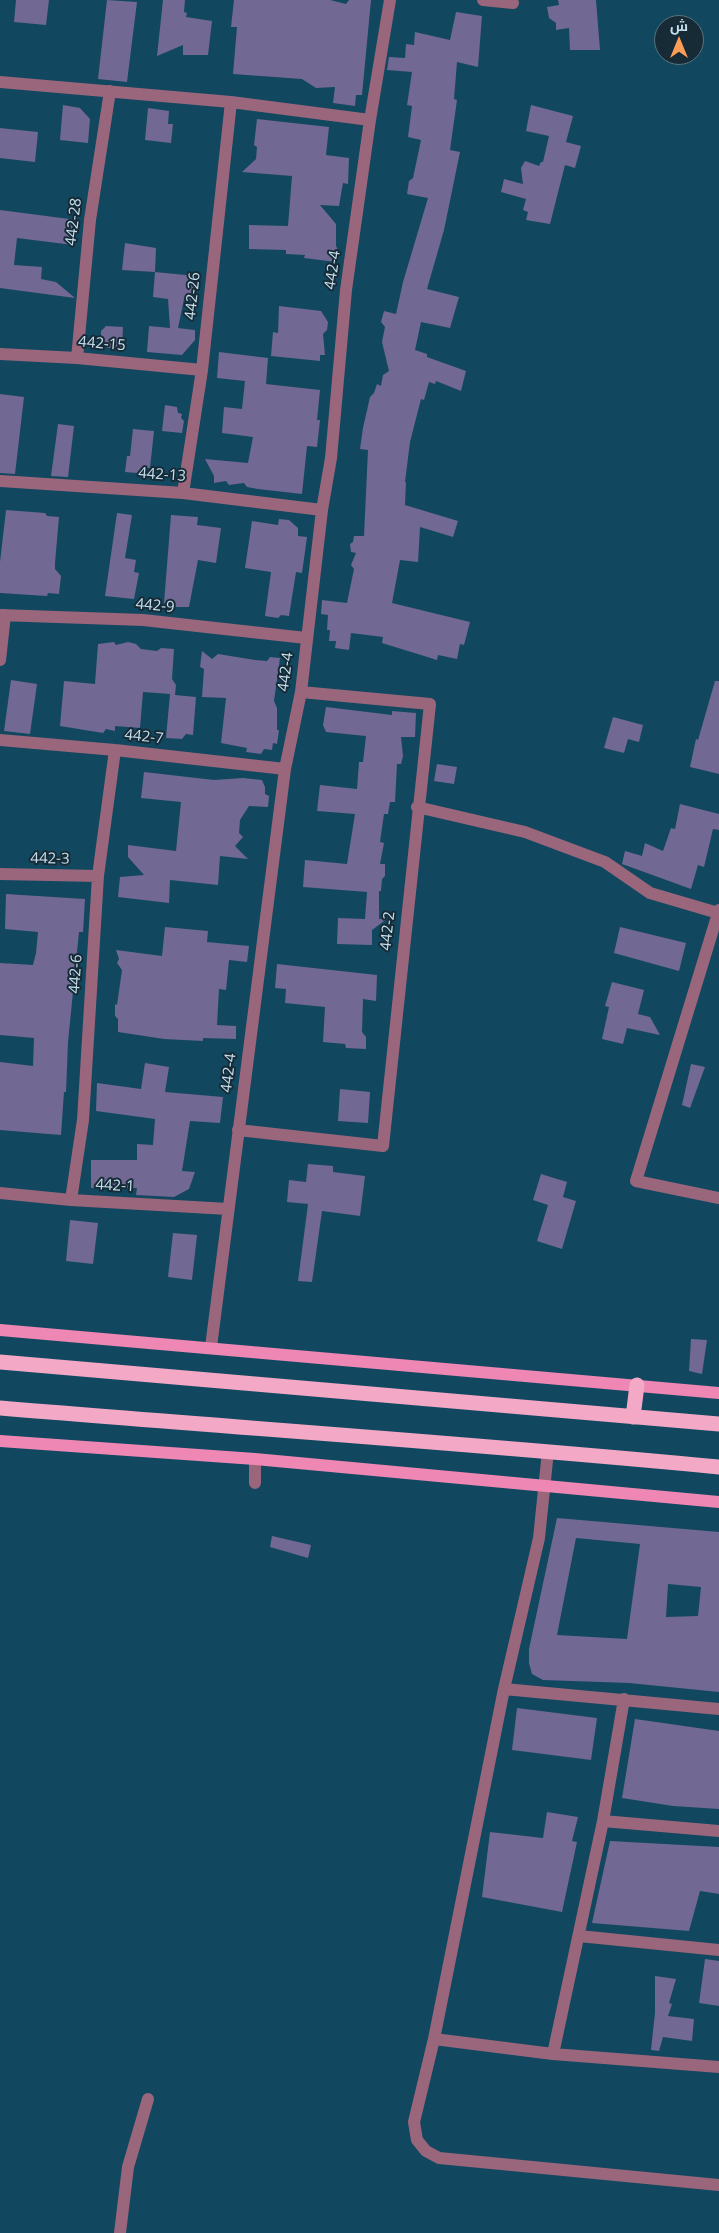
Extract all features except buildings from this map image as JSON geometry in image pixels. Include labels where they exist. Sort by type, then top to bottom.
[{"type":"highway","points":[[0,1362],[719,1424]]},
{"type":"highway","points":[[633,1417],[637,1385]]},
{"type":"highway","points":[[0,1408],[257,1430],[548,1451],[719,1467]]},
{"type":"main road","points":[[0,1330],[719,1393]]},
{"type":"main road","points":[[0,1441],[256,1459],[719,1502]]},
{"type":"street","name":"442-4","points":[[211,1348],[285,769],[301,692],[322,510],[331,458],[346,290],[370,120],[390,0]]},
{"type":"street","points":[[483,0],[513,3]]},
{"type":"street","points":[[0,82],[230,102],[370,120]]},
{"type":"street","name":"442-28","points":[[77,358],[90,220],[110,91]]},
{"type":"street","name":"442-26","points":[[183,493],[202,370],[230,102]]},
{"type":"street","name":"442-15","points":[[0,354],[77,358],[202,370]]},
{"type":"street","name":"442-13","points":[[0,481],[183,493],[322,510]]},
{"type":"street","points":[[0,660],[3,615]]},
{"type":"street","name":"442-9","points":[[3,615],[143,620],[306,638]]},
{"type":"street","name":"442-2","points":[[238,1130],[383,1146],[417,807],[430,704],[301,692]]},
{"type":"street","name":"442-7","points":[[0,740],[115,750],[285,769]]},
{"type":"street","name":"442-6","points":[[71,1200],[83,1120],[98,876],[115,750]]},
{"type":"street","points":[[417,807],[526,832],[605,862],[650,893],[719,911],[636,1181],[719,1198]]},
{"type":"street","name":"442-3","points":[[0,874],[98,876]]},
{"type":"street","name":"442-1","points":[[0,1193],[71,1200],[228,1209]]},
{"type":"street","points":[[548,1451],[546,1485],[539,1538],[504,1689],[434,2039],[414,2122],[417,2140],[426,2152],[439,2158],[719,2185]]},
{"type":"street","points":[[256,1459],[256,1483]]},
{"type":"street","points":[[504,1689],[719,1709]]},
{"type":"street","points":[[553,2054],[603,1821],[624,1699]]},
{"type":"street","points":[[603,1821],[719,1831]]},
{"type":"street","points":[[579,1936],[719,1950]]},
{"type":"street","points":[[434,2039],[553,2054],[719,2067]]},
{"type":"street","points":[[120,2233],[128,2167],[148,2099]]}]
